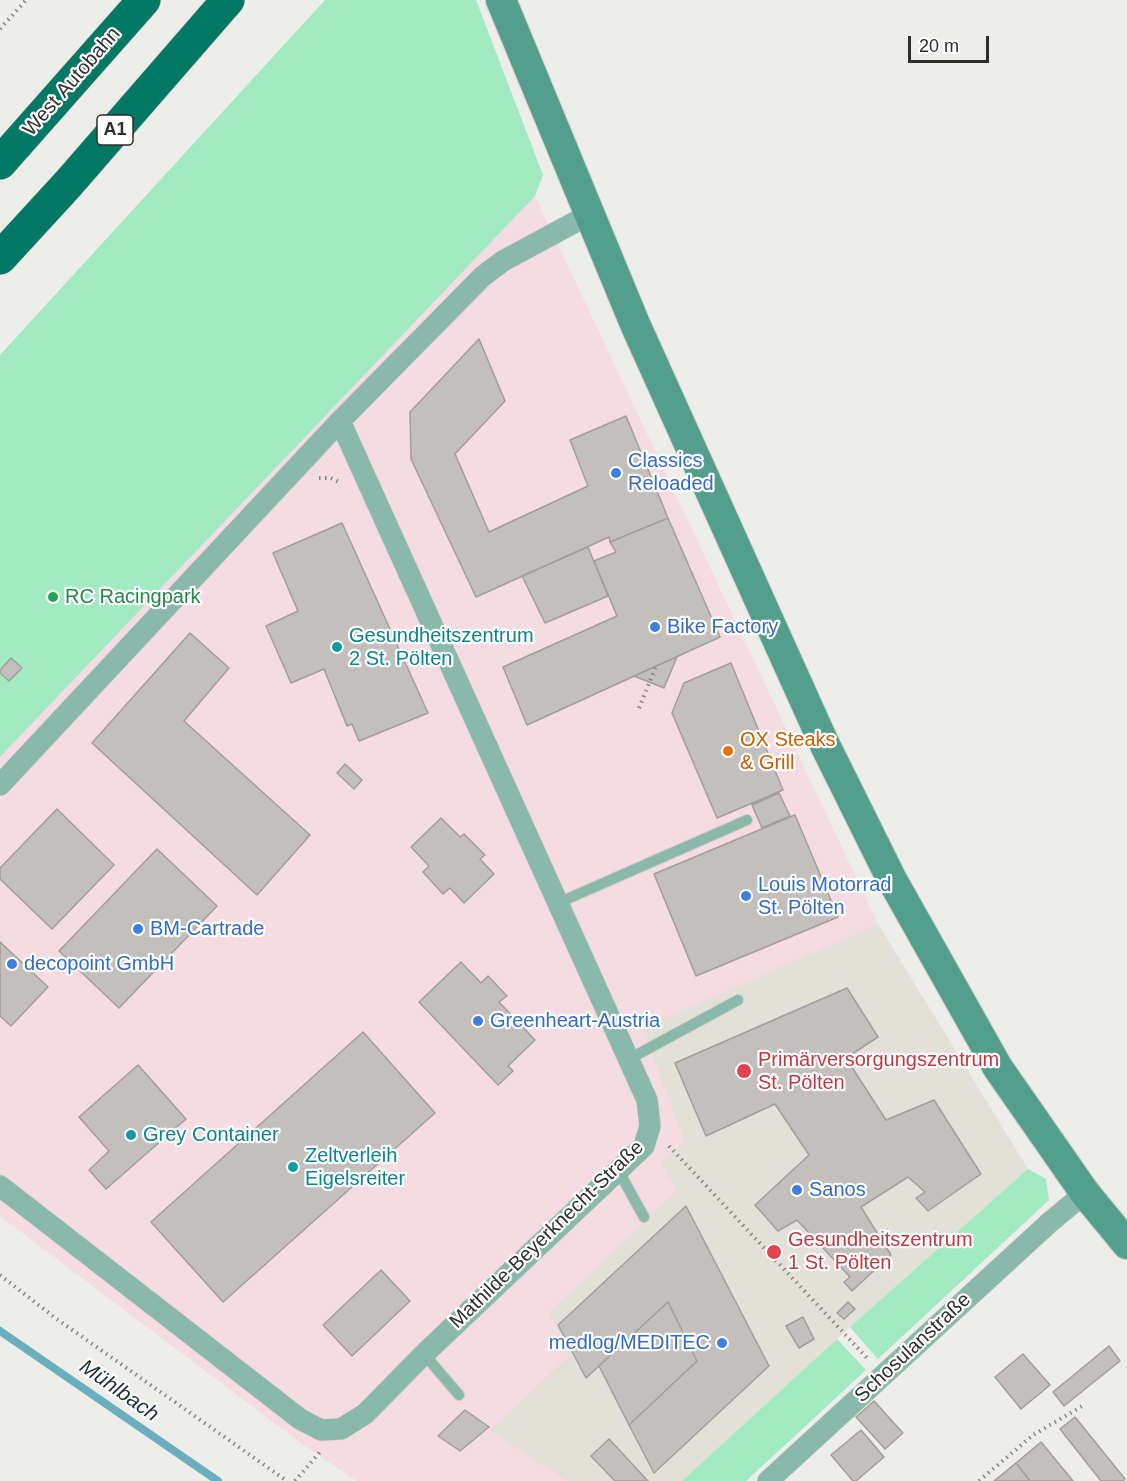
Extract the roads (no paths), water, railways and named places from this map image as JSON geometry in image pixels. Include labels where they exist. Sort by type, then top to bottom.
[{"type":"highway","name":"West Autobahn","points":[[0,163],[144,0]]},
{"type":"highway","name":"A1","points":[[0,258],[68,184],[228,0]]},
{"type":"main road","points":[[501,0],[635,324],[814,720],[891,878],[998,1068],[1085,1193],[1127,1244]]},
{"type":"street","points":[[0,785],[340,421],[483,276],[503,261],[590,214]]},
{"type":"street","name":"Mathilde-Beyerknecht-Straße","points":[[0,1186],[300,1419],[321,1430],[341,1429],[365,1414],[424,1354],[644,1146],[650,1126],[647,1100],[340,421]]},
{"type":"street","name":"Schosulanstraße","points":[[768,1481],[1049,1223],[1085,1193]]},
{"type":"lane","points":[[558,903],[747,820]]},
{"type":"lane","points":[[628,1059],[738,1000]]},
{"type":"lane","points":[[618,1170],[644,1217]]},
{"type":"lane","points":[[424,1354],[459,1395]]},
{"type":"waterway","name":"Mühlbach","points":[[0,1331],[218,1481]]},
{"type":"place","name":"Classics Reloaded","points":[[616,473]]},
{"type":"place","name":"RC Racingpark","points":[[53,597]]},
{"type":"place","name":"Bike Factory","points":[[655,627]]},
{"type":"place","name":"Gesundheitszentrum 2 St. Pölten","points":[[337,647]]},
{"type":"place","name":"OX Steaks & Grill","points":[[728,751]]},
{"type":"place","name":"Louis Motorrad St. Pölten","points":[[746,896]]},
{"type":"place","name":"BM-Cartrade","points":[[138,929]]},
{"type":"place","name":"decopoint GmbH","points":[[12,964]]},
{"type":"place","name":"Greenheart-Austria","points":[[478,1021]]},
{"type":"place","name":"Primärversorgungszentrum St. Pölten","points":[[744,1071]]},
{"type":"place","name":"Grey Container","points":[[131,1135]]},
{"type":"place","name":"Zeltverleih Eigelsreiter","points":[[293,1167]]},
{"type":"place","name":"Sanos","points":[[797,1190]]},
{"type":"place","name":"Gesundheitszentrum 1 St. Pölten","points":[[774,1252]]},
{"type":"place","name":"medlog/MEDITEC","points":[[722,1343]]}]
